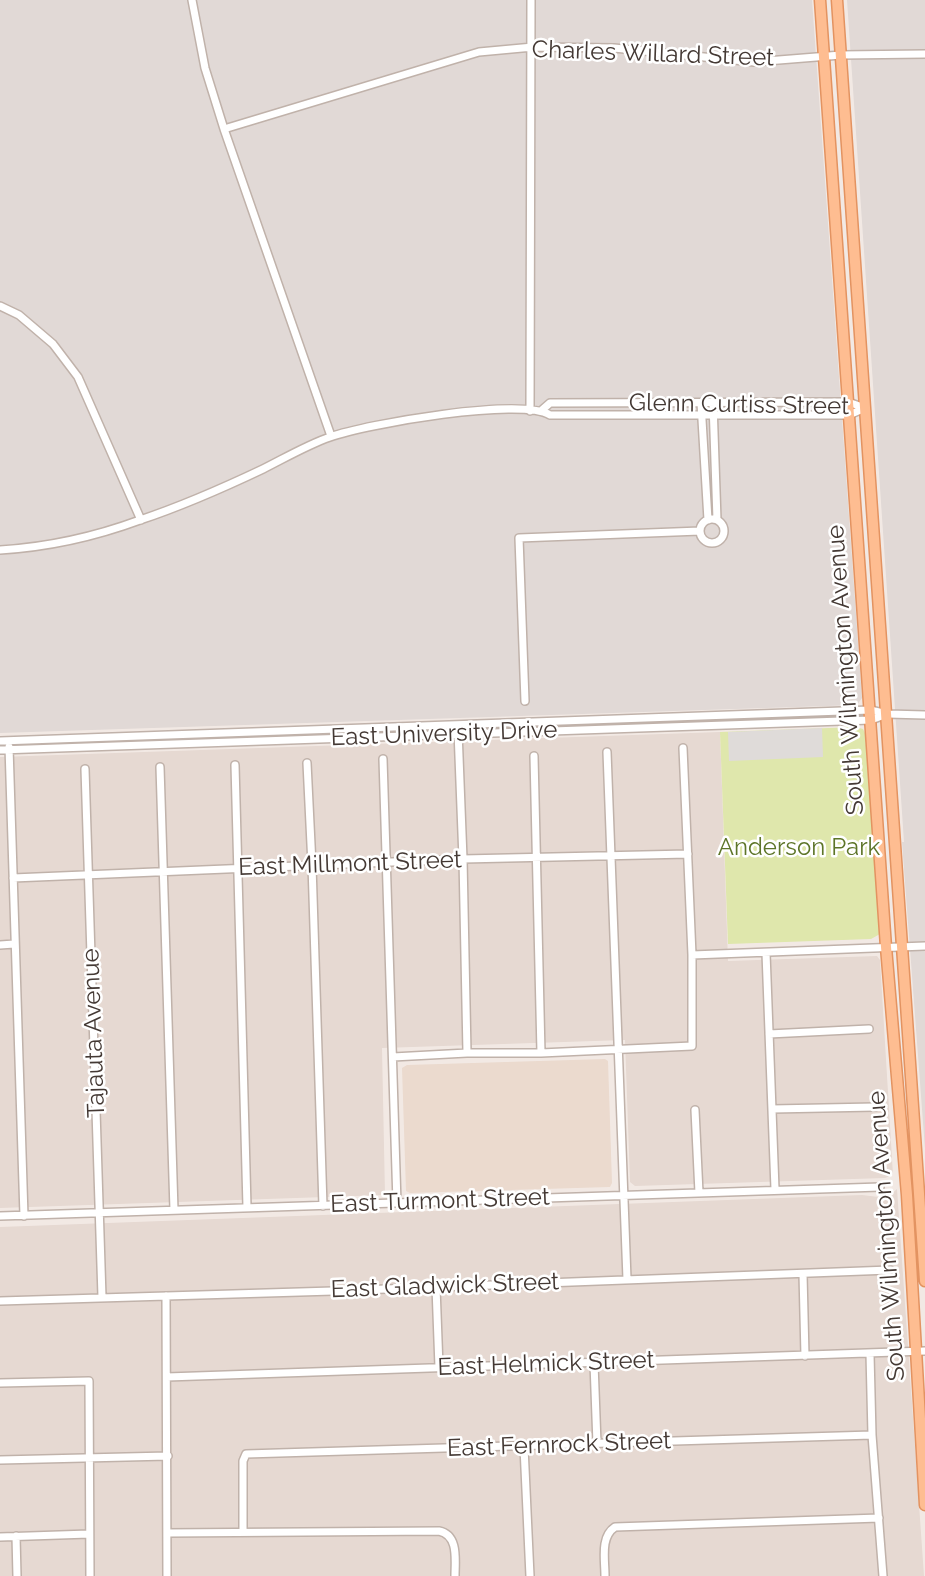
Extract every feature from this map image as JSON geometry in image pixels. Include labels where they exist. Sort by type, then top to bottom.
[{"type":"main road","name":"South Wilmington Avenue","points":[[820,0],[886,947],[920,1351],[925,1505]]},
{"type":"main road","name":"South Wilmington Avenue","points":[[837,0],[925,1281]]},
{"type":"street","points":[[192,0],[205,68],[224,129],[331,436]]},
{"type":"street","points":[[530,411],[533,47],[531,0]]},
{"type":"street","name":"Charles Willard Street","points":[[224,129],[479,52],[533,47],[614,48],[754,62],[841,55],[925,54]]},
{"type":"street","points":[[0,306],[19,315],[52,344],[78,377],[141,520]]},
{"type":"street","name":"Glenn Curtiss Street","points":[[0,550],[58,544],[100,534],[203,497],[331,436],[402,420],[479,411],[542,410],[550,403],[848,402],[865,408]]},
{"type":"street","points":[[701,403],[708,520]]},
{"type":"street","points":[[713,403],[717,520],[724,531],[720,540],[704,540],[701,527],[708,520],[717,520]]},
{"type":"street","name":"Glenn Curtiss Street","points":[[542,410],[550,415],[849,415],[865,408]]},
{"type":"street","points":[[525,701],[519,538],[700,531]]},
{"type":"street","name":"East University Drive","points":[[4,740],[925,715]]},
{"type":"street","points":[[457,729],[467,1053]]},
{"type":"street","name":"East University Drive","points":[[0,750],[457,729]]},
{"type":"street","points":[[4,740],[9,750],[24,1216]]},
{"type":"street","points":[[393,1057],[692,1046],[692,955],[684,748]]},
{"type":"street","points":[[607,752],[627,1279]]},
{"type":"street","points":[[534,755],[541,1053]]},
{"type":"street","points":[[383,759],[397,1203]]},
{"type":"street","points":[[307,763],[323,1206]]},
{"type":"street","points":[[235,765],[247,1207]]},
{"type":"street","points":[[160,766],[174,1210]]},
{"type":"street","name":"Tajauta Avenue","points":[[85,769],[102,1297]]},
{"type":"street","name":"East Millmont Street","points":[[13,878],[463,859],[688,854]]},
{"type":"street","points":[[0,945],[14,944]]},
{"type":"street","points":[[692,955],[925,946]]},
{"type":"street","points":[[766,953],[775,1189]]},
{"type":"street","points":[[769,1034],[869,1029]]},
{"type":"street","points":[[772,1109],[875,1107]]},
{"type":"street","points":[[695,1110],[699,1193]]},
{"type":"street","name":"East Turmont Street","points":[[0,1216],[880,1187]]},
{"type":"street","points":[[909,1227],[923,1227]]},
{"type":"street","name":"East Gladwick Street","points":[[0,1301],[890,1270]]},
{"type":"street","points":[[803,1274],[805,1356]]},
{"type":"street","points":[[436,1287],[439,1367]]},
{"type":"street","points":[[166,1296],[167,1576]]},
{"type":"street","name":"East Helmick Street","points":[[167,1377],[920,1351]]},
{"type":"street","points":[[870,1354],[872,1435],[883,1576]]},
{"type":"street","points":[[594,1363],[597,1444]]},
{"type":"street","points":[[0,1383],[89,1381],[90,1576]]},
{"type":"street","name":"East Fernrock Street","points":[[243,1531],[243,1461],[246,1454],[872,1435]]},
{"type":"street","points":[[524,1447],[530,1576]]},
{"type":"street","points":[[0,1460],[168,1456]]},
{"type":"street","points":[[606,1576],[605,1538],[615,1527],[879,1518]]},
{"type":"street","points":[[168,1533],[433,1530],[449,1534],[454,1546],[455,1576]]},
{"type":"street","points":[[0,1537],[89,1534]]},
{"type":"street","points":[[16,1536],[17,1576]]},
{"type":"shaded area","points":[[0,0],[812,0],[862,698],[857,705],[0,733]]},
{"type":"shaded area","points":[[847,0],[925,0],[925,1149],[902,842]]},
{"type":"shaded area","points":[[822,728],[823,757],[729,761],[728,732]]},
{"type":"shaded area","points":[[720,732],[728,961],[877,956],[880,960],[893,1175],[885,1178],[635,1186],[630,1182],[625,1040],[382,1048],[385,1195],[0,1208],[0,757]]},
{"type":"shaded area","points":[[608,1061],[610,1187],[406,1191],[402,1068],[407,1065]]},
{"type":"shaded area","points":[[897,1189],[924,1576],[0,1576],[0,1227],[862,1195],[887,1198]]},
{"type":"green space","name":"Anderson Park","points":[[856,727],[863,729],[865,733],[880,934],[871,939],[728,944],[720,732]]}]
